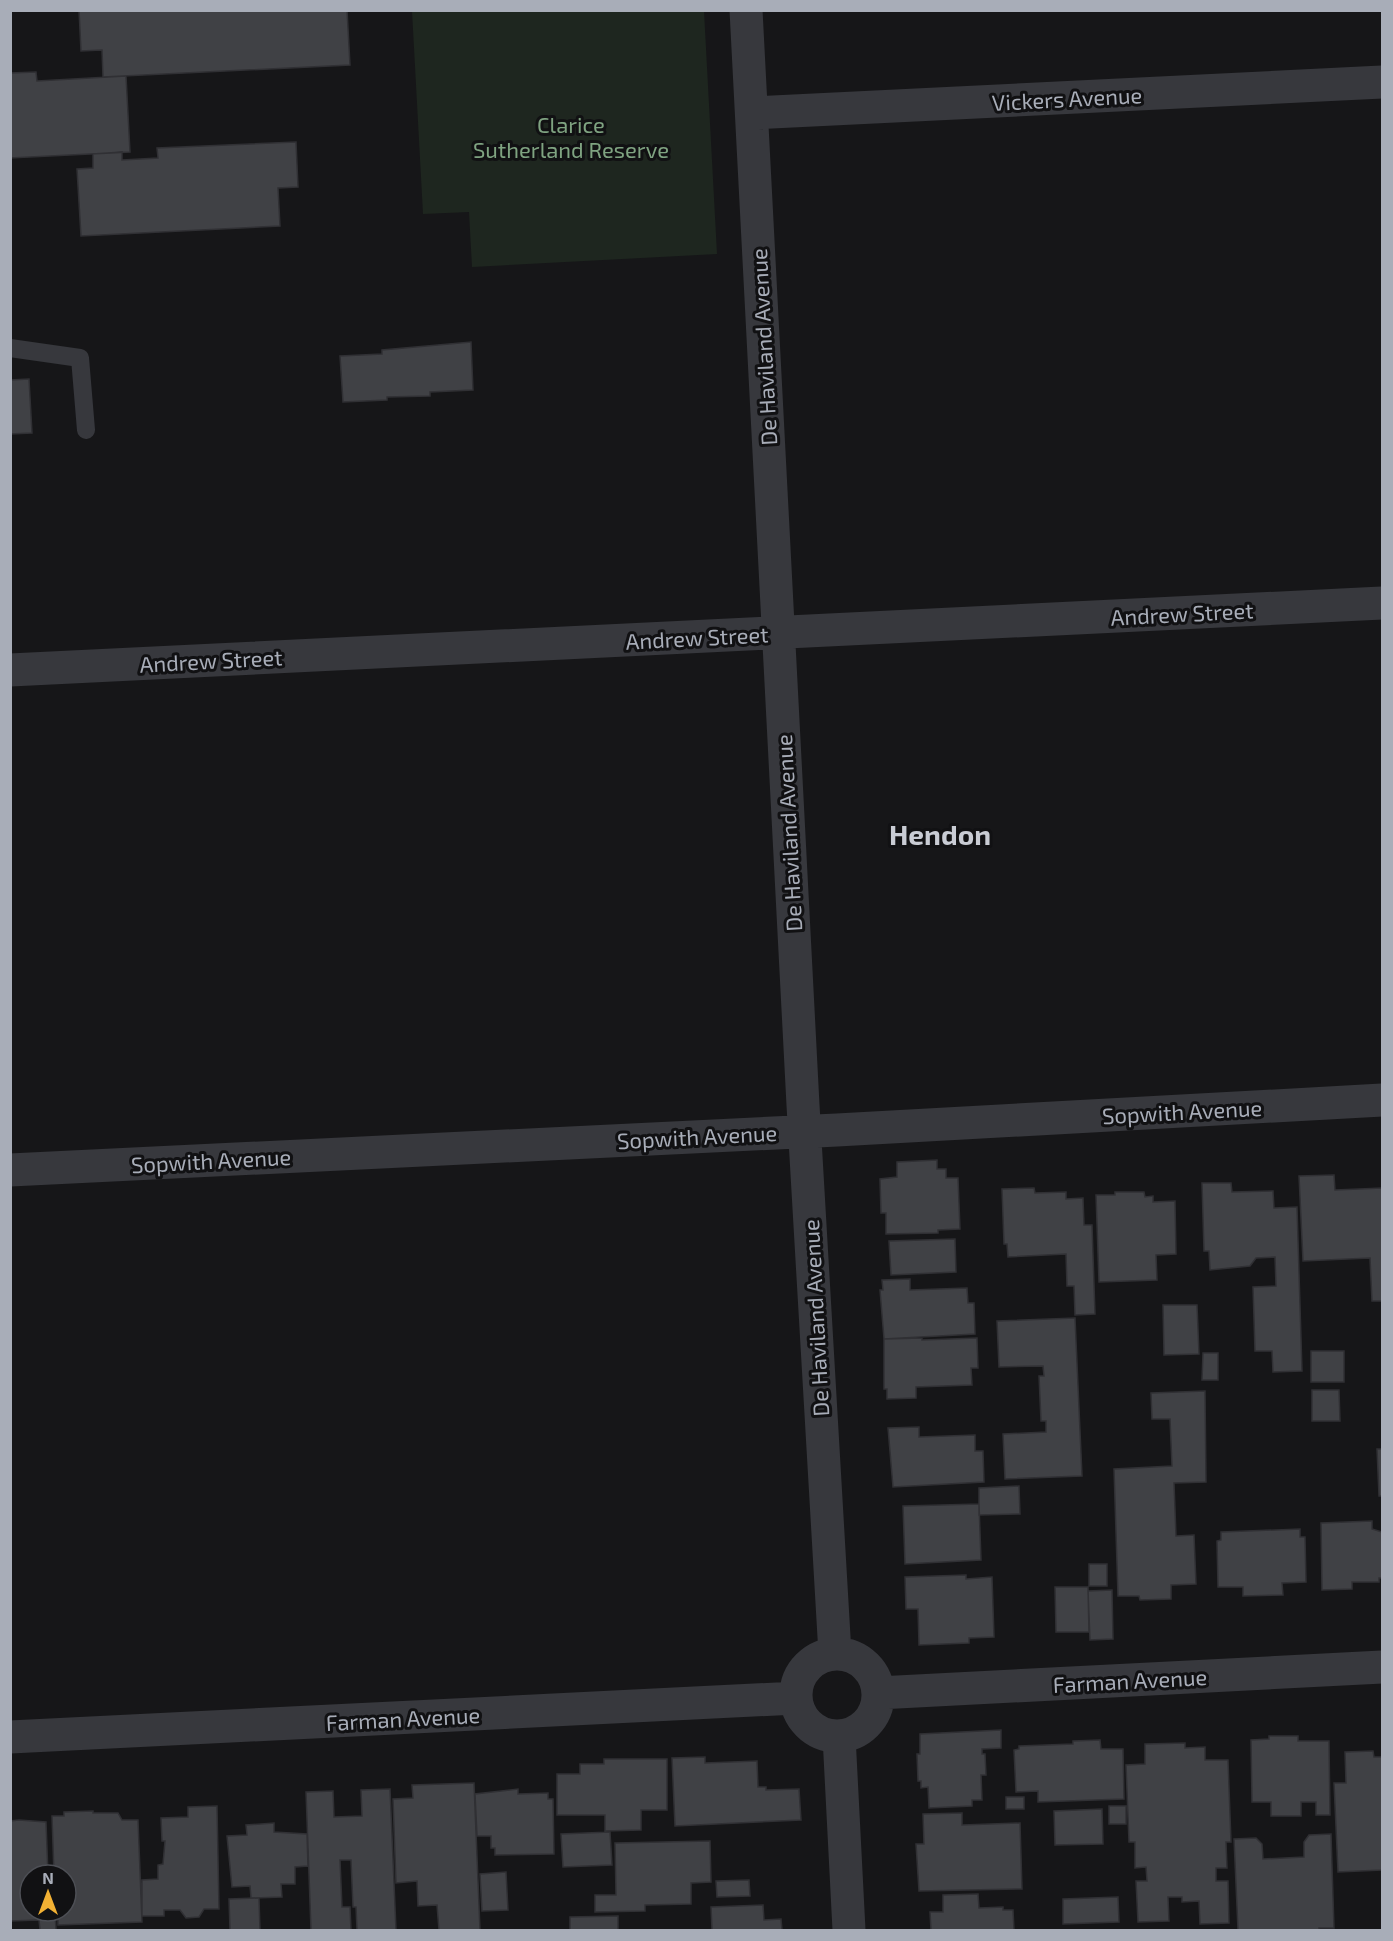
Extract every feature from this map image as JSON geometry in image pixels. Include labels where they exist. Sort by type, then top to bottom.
[{"type":"street","name":"De Haviland Avenue","points":[[746,10],[804,1131],[835,1654]]},
{"type":"street","name":"Vickers Avenue","points":[[752,113],[1383,82]]},
{"type":"street","name":"Andrew Street","points":[[10,669],[1383,603]]},
{"type":"street","name":"Sopwith Avenue","points":[[10,1170],[1383,1100]]},
{"type":"street","points":[[835,1654],[850,1657],[864,1665],[872,1674],[878,1693],[873,1714],[865,1725],[839,1737],[815,1731],[805,1722],[796,1698],[801,1674],[818,1659],[835,1654]]},
{"type":"street","name":"Farman Avenue","points":[[878,1693],[1383,1667]]},
{"type":"street","name":"Farman Avenue","points":[[10,1737],[796,1698]]},
{"type":"street","points":[[839,1737],[849,1930]]},
{"type":"lane","points":[[10,348],[80,358],[86,430]]},
{"type":"green space","name":"Clarice Sutherland Reserve","points":[[412,11],[704,11],[717,254],[472,267],[469,212],[423,214]]},
{"type":"building","points":[[79,10],[347,10],[350,65],[103,77],[102,50],[81,51]]},
{"type":"building","points":[[36,72],[37,81],[126,76],[130,152],[10,158],[10,73]]},
{"type":"building","points":[[296,142],[298,187],[278,188],[280,226],[81,236],[77,169],[93,168],[93,154],[122,152],[122,160],[158,158],[157,148]]},
{"type":"building","points":[[471,342],[473,390],[430,392],[430,396],[387,397],[387,400],[343,402],[340,356],[382,354],[382,350]]},
{"type":"building","points":[[29,379],[32,433],[10,434],[10,380]]},
{"type":"building","points":[[937,1160],[937,1169],[946,1169],[946,1178],[958,1178],[960,1229],[938,1230],[938,1233],[886,1234],[886,1213],[881,1213],[880,1179],[897,1177],[897,1162]]},
{"type":"building","points":[[1334,1175],[1335,1190],[1382,1188],[1382,1301],[1372,1301],[1370,1258],[1303,1261],[1299,1176]]},
{"type":"building","points":[[1202,1183],[1231,1183],[1232,1192],[1273,1191],[1274,1208],[1297,1207],[1302,1371],[1273,1372],[1272,1351],[1255,1351],[1253,1287],[1276,1286],[1275,1257],[1256,1258],[1250,1266],[1210,1270],[1209,1251],[1204,1251]]},
{"type":"building","points":[[1034,1188],[1035,1193],[1066,1192],[1066,1199],[1083,1198],[1084,1225],[1092,1225],[1095,1314],[1075,1315],[1074,1286],[1067,1286],[1066,1254],[1008,1257],[1007,1244],[1004,1244],[1002,1189]]},
{"type":"building","points":[[1115,1192],[1144,1192],[1145,1197],[1153,1196],[1153,1202],[1175,1201],[1176,1254],[1156,1255],[1157,1280],[1099,1282],[1096,1195],[1115,1195]]},
{"type":"building","points":[[955,1239],[956,1272],[891,1275],[889,1241]]},
{"type":"building","points":[[910,1279],[910,1290],[967,1288],[968,1303],[974,1303],[975,1334],[884,1339],[880,1290],[883,1290],[882,1280]]},
{"type":"building","points":[[1163,1305],[1197,1305],[1199,1354],[1164,1355]]},
{"type":"building","points":[[1075,1318],[1082,1476],[1005,1479],[1003,1434],[1046,1432],[1046,1421],[1041,1421],[1039,1376],[1044,1376],[1043,1366],[999,1367],[997,1321]]},
{"type":"building","points":[[922,1338],[922,1340],[977,1338],[978,1368],[971,1368],[972,1385],[916,1387],[916,1398],[887,1399],[887,1389],[884,1389],[884,1339]]},
{"type":"building","points":[[1311,1351],[1344,1351],[1344,1382],[1311,1382]]},
{"type":"building","points":[[1203,1353],[1218,1353],[1218,1380],[1202,1380]]},
{"type":"building","points":[[1312,1390],[1339,1390],[1340,1421],[1312,1421]]},
{"type":"building","points":[[1205,1391],[1206,1482],[1174,1483],[1176,1536],[1194,1535],[1196,1584],[1171,1585],[1171,1599],[1140,1600],[1139,1596],[1118,1596],[1114,1469],[1172,1466],[1170,1419],[1152,1419],[1151,1393]]},
{"type":"building","points":[[919,1427],[919,1437],[975,1435],[975,1451],[983,1451],[984,1482],[893,1487],[888,1428]]},
{"type":"building","points":[[1377,1449],[1382,1449],[1382,1496],[1379,1496]]},
{"type":"building","points":[[1019,1486],[1020,1514],[979,1515],[979,1488]]},
{"type":"building","points":[[979,1504],[981,1560],[905,1564],[903,1506]]},
{"type":"building","points":[[1372,1521],[1372,1529],[1382,1532],[1382,1578],[1379,1578],[1379,1582],[1352,1582],[1352,1589],[1322,1590],[1321,1523]]},
{"type":"building","points":[[1300,1529],[1300,1537],[1305,1537],[1306,1582],[1282,1583],[1283,1595],[1243,1596],[1243,1587],[1218,1587],[1217,1541],[1221,1540],[1221,1532]]},
{"type":"building","points":[[1089,1564],[1107,1564],[1107,1586],[1089,1586]]},
{"type":"building","points":[[966,1575],[966,1579],[992,1577],[994,1637],[969,1638],[969,1643],[919,1645],[918,1609],[906,1609],[905,1577]]},
{"type":"building","points":[[1055,1587],[1088,1587],[1089,1632],[1056,1632]]},
{"type":"building","points":[[1112,1590],[1113,1639],[1090,1640],[1088,1591]]},
{"type":"building","points":[[1001,1730],[1001,1748],[982,1749],[982,1754],[985,1754],[986,1775],[981,1775],[982,1800],[972,1800],[972,1806],[929,1808],[928,1787],[921,1788],[921,1781],[918,1781],[917,1754],[920,1754],[920,1734]]},
{"type":"building","points":[[1269,1736],[1298,1736],[1298,1741],[1329,1741],[1330,1815],[1316,1815],[1316,1802],[1301,1802],[1301,1816],[1271,1816],[1271,1802],[1252,1802],[1251,1740],[1269,1739]]},
{"type":"building","points":[[1100,1740],[1101,1749],[1123,1749],[1124,1799],[1038,1802],[1038,1791],[1016,1792],[1014,1750],[1019,1749],[1019,1746],[1073,1744],[1073,1741]]},
{"type":"building","points":[[1185,1743],[1185,1748],[1205,1747],[1205,1760],[1228,1760],[1231,1842],[1226,1842],[1227,1868],[1216,1868],[1216,1881],[1228,1881],[1229,1923],[1200,1924],[1199,1901],[1182,1902],[1182,1897],[1168,1897],[1169,1921],[1138,1922],[1136,1881],[1147,1881],[1146,1867],[1135,1868],[1135,1842],[1129,1842],[1126,1765],[1145,1764],[1145,1744]]},
{"type":"building","points":[[1373,1751],[1374,1757],[1382,1757],[1382,1870],[1338,1872],[1334,1783],[1346,1783],[1345,1752]]},
{"type":"building","points":[[705,1757],[705,1763],[757,1761],[758,1787],[766,1787],[766,1790],[799,1789],[801,1820],[675,1826],[672,1758]]},
{"type":"building","points":[[604,1759],[667,1759],[667,1810],[641,1810],[641,1830],[605,1831],[605,1815],[557,1815],[557,1774],[580,1774],[580,1764],[604,1764]]},
{"type":"building","points":[[474,1783],[480,1930],[439,1930],[437,1905],[418,1906],[417,1881],[396,1883],[393,1799],[413,1798],[412,1785]]},
{"type":"building","points":[[390,1789],[396,1930],[357,1930],[356,1907],[353,1907],[351,1860],[340,1860],[342,1907],[350,1907],[351,1930],[311,1930],[306,1792],[333,1791],[334,1817],[362,1816],[361,1790]]},
{"type":"building","points":[[518,1789],[518,1794],[548,1793],[548,1799],[553,1799],[554,1854],[495,1855],[495,1848],[491,1848],[491,1836],[477,1836],[475,1794]]},
{"type":"building","points":[[1006,1797],[1024,1797],[1024,1809],[1006,1809]]},
{"type":"building","points":[[217,1806],[219,1909],[204,1909],[199,1917],[186,1918],[180,1910],[164,1910],[164,1916],[142,1916],[142,1880],[158,1879],[158,1865],[163,1864],[165,1841],[162,1841],[161,1818],[188,1817],[188,1807]]},
{"type":"building","points":[[1109,1806],[1126,1806],[1126,1824],[1109,1824]]},
{"type":"building","points":[[1102,1809],[1103,1844],[1055,1845],[1054,1811]]},
{"type":"building","points":[[64,1812],[118,1813],[122,1820],[138,1820],[142,1922],[58,1925],[58,1923],[78,1923],[78,1863],[54,1863],[52,1816],[64,1816]]},
{"type":"building","points":[[962,1813],[962,1825],[1020,1823],[1022,1889],[919,1891],[916,1844],[924,1844],[923,1814]]},
{"type":"building","points":[[10,1821],[46,1822],[48,1863],[18,1863],[18,1921],[10,1921]]},
{"type":"building","points":[[274,1823],[274,1832],[307,1834],[308,1866],[295,1867],[295,1884],[281,1884],[282,1897],[251,1898],[250,1886],[232,1887],[227,1836],[247,1835],[246,1825]]},
{"type":"building","points":[[610,1832],[612,1865],[563,1867],[561,1834]]},
{"type":"building","points":[[1331,1834],[1334,1928],[1238,1930],[1234,1839],[1256,1838],[1262,1844],[1263,1859],[1304,1857],[1304,1842],[1309,1835]]},
{"type":"building","points":[[710,1841],[711,1882],[691,1883],[691,1904],[645,1905],[645,1911],[595,1912],[595,1895],[616,1895],[615,1843]]},
{"type":"building","points":[[506,1872],[508,1910],[482,1911],[480,1874]]},
{"type":"building","points":[[749,1880],[750,1896],[717,1897],[716,1881]]},
{"type":"building","points":[[978,1894],[979,1908],[1003,1907],[1003,1910],[1013,1910],[1014,1930],[931,1930],[930,1912],[943,1912],[943,1895]]},
{"type":"building","points":[[1118,1897],[1119,1922],[1063,1924],[1063,1899]]},
{"type":"building","points":[[259,1898],[260,1930],[230,1930],[229,1899]]},
{"type":"building","points":[[763,1905],[764,1920],[781,1919],[782,1930],[712,1930],[711,1907]]},
{"type":"building","points":[[618,1916],[618,1930],[570,1930],[570,1917]]},
{"type":"building","points":[[39,1923],[56,1923],[56,1930],[40,1930]]},
{"type":"district","name":"Hendon","points":[[940,834]]}]
